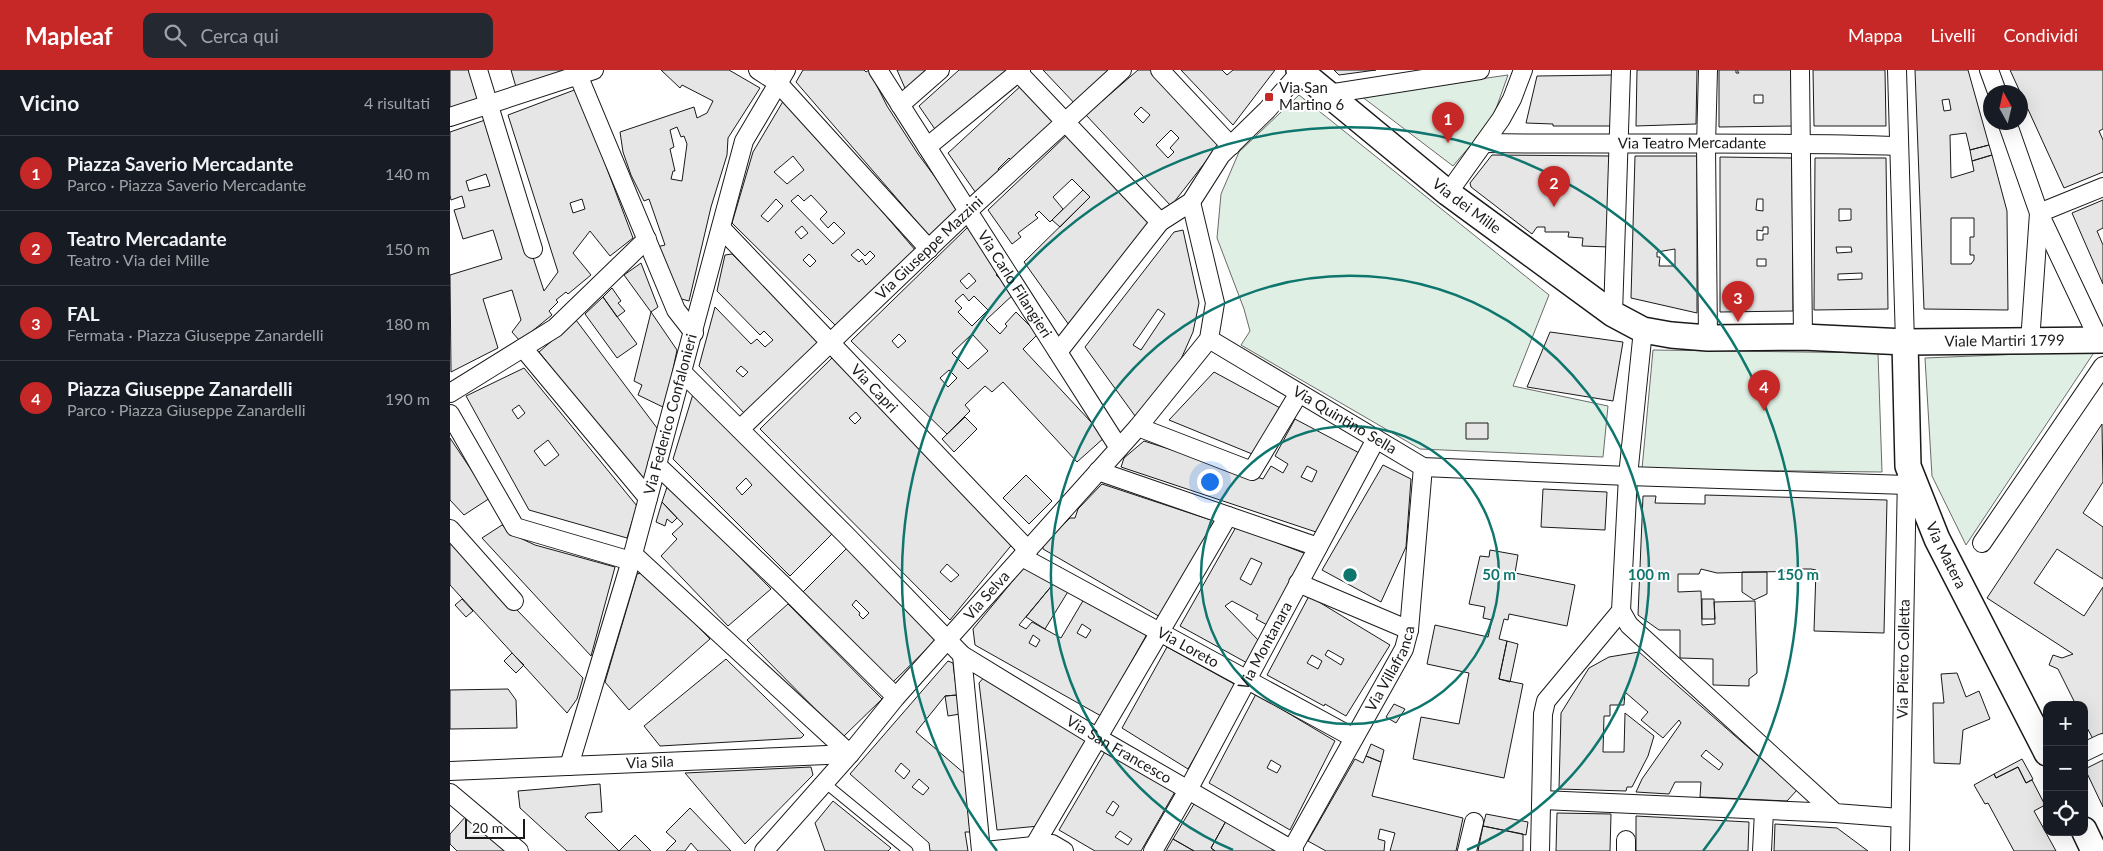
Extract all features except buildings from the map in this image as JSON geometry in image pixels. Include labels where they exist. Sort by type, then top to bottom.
[{"type":"street","points":[[478,70],[533,249]]},
{"type":"street","points":[[758,70],[782,76],[928,249]]},
{"type":"street","name":"Via Carlo Filangieri","points":[[878,70],[1119,448]]},
{"type":"street","points":[[900,105],[940,70]]},
{"type":"street","name":"Via Giuseppe Mazzini","points":[[740,429],[968,211],[1064,121],[1122,70]]},
{"type":"street","points":[[1160,70],[1231,146]]},
{"type":"street","points":[[1328,94],[1397,76],[1480,70]]},
{"type":"street","points":[[1448,193],[1501,119],[1512,99],[1523,70]]},
{"type":"street","points":[[1613,314],[1621,70]]},
{"type":"street","points":[[1708,70],[1706,144],[1708,338]]},
{"type":"street","points":[[1800,70],[1799,142],[1803,337]]},
{"type":"street","points":[[1897,70],[1905,342]]},
{"type":"street","points":[[1989,70],[1994,85]]},
{"type":"street","points":[[928,147],[1019,71],[1160,222]]},
{"type":"street","points":[[1058,352],[1160,222],[1191,202],[1221,155],[1267,110],[1300,71]]},
{"type":"street","name":"Via dei Mille","points":[[1300,71],[1448,193],[1613,314],[1643,330],[1670,335],[1708,338],[1803,337]]},
{"type":"street","points":[[450,117],[583,72],[676,310],[694,333]]},
{"type":"street","name":"Via Federico Confalonieri","points":[[569,766],[632,558],[694,333],[744,141],[782,76]]},
{"type":"street","points":[[2010,130],[2039,213],[2101,340]]},
{"type":"street","name":"Via Teatro Mercadante","points":[[1484,143],[1620,145],[1799,142],[1898,146]]},
{"type":"street","points":[[2039,213],[2103,187]]},
{"type":"street","points":[[1191,202],[1214,303],[1209,339]]},
{"type":"street","points":[[2030,342],[2039,213]]},
{"type":"street","name":"Via Capri","points":[[721,228],[831,343],[1025,553]]},
{"type":"street","points":[[450,393],[555,328],[647,239]]},
{"type":"street","points":[[1643,330],[1628,476],[1622,611],[1629,625],[1835,813]]},
{"type":"street","name":"Viale Martiri 1799","points":[[1803,337],[1905,342],[2101,340]]},
{"type":"street","name":"Via Quintino Sella","points":[[1209,339],[1423,467],[1628,476],[1907,475]]},
{"type":"street","name":"Via Selva","points":[[764,851],[850,754],[896,697],[1138,427],[1209,339]]},
{"type":"street","name":"Via Matera","points":[[1905,342],[1907,475],[1937,540],[2043,746]]},
{"type":"street","points":[[523,348],[648,498]]},
{"type":"street","points":[[1982,543],[2103,366]]},
{"type":"street","name":"Via San Francesco","points":[[683,373],[962,655],[1098,738],[1292,851]]},
{"type":"street","points":[[1138,427],[1252,471],[1299,393]]},
{"type":"street","points":[[450,414],[514,527],[632,558],[850,754]]},
{"type":"street","name":"Via Montanara","points":[[1153,851],[1188,790],[1376,439]]},
{"type":"street","points":[[657,466],[784,586],[896,697]]},
{"type":"street","name":"Via Villafranca","points":[[1292,851],[1404,648],[1409,630],[1423,467]]},
{"type":"street","points":[[1098,471],[1318,547]]},
{"type":"street","name":"Via Pietro Colletta","points":[[1900,851],[1907,475]]},
{"type":"street","points":[[1034,846],[1228,516]]},
{"type":"street","points":[[450,529],[514,601]]},
{"type":"street","name":"Via Loreto","points":[[1025,553],[1160,632],[1354,738]]},
{"type":"street","points":[[1298,583],[1409,630]]},
{"type":"street","points":[[1540,851],[1543,714],[1546,701],[1622,611]]},
{"type":"street","points":[[962,655],[981,851]]},
{"type":"street","points":[[2088,750],[2103,743]]},
{"type":"street","name":"Via Sila","points":[[450,771],[850,754]]},
{"type":"street","points":[[450,793],[519,851]]},
{"type":"street","points":[[1542,800],[1835,813],[1900,818]]},
{"type":"street","points":[[1762,851],[1764,811]]},
{"type":"street","points":[[1467,851],[1474,822]]},
{"type":"street","points":[[2087,836],[2094,851]]},
{"type":"street","points":[[985,851],[1052,844],[1064,851]]},
{"type":"lane","points":[[825,783],[908,851]]},
{"type":"green space","points":[[1508,75],[1492,120],[1453,166],[1361,96]]},
{"type":"green space","points":[[1299,95],[1549,295],[1513,386],[1608,406],[1603,457],[1420,449],[1241,345],[1250,331],[1244,309],[1217,238],[1221,194],[1239,152]]},
{"type":"green space","points":[[1653,350],[1878,353],[1882,472],[1642,469]]},
{"type":"green space","points":[[2095,351],[1966,545],[1932,476],[1925,358]]},
{"type":"place","name":"Via San Martino 6","points":[[1269,97]]},
{"type":"place","name":"Piazza Saverio Mercadante","points":[[1448,143]]},
{"type":"place","name":"Teatro Mercadante","points":[[1554,207]]},
{"type":"place","name":"FAL","points":[[1738,322]]},
{"type":"place","name":"Piazza Giuseppe Zanardelli","points":[[1764,411]]}]
